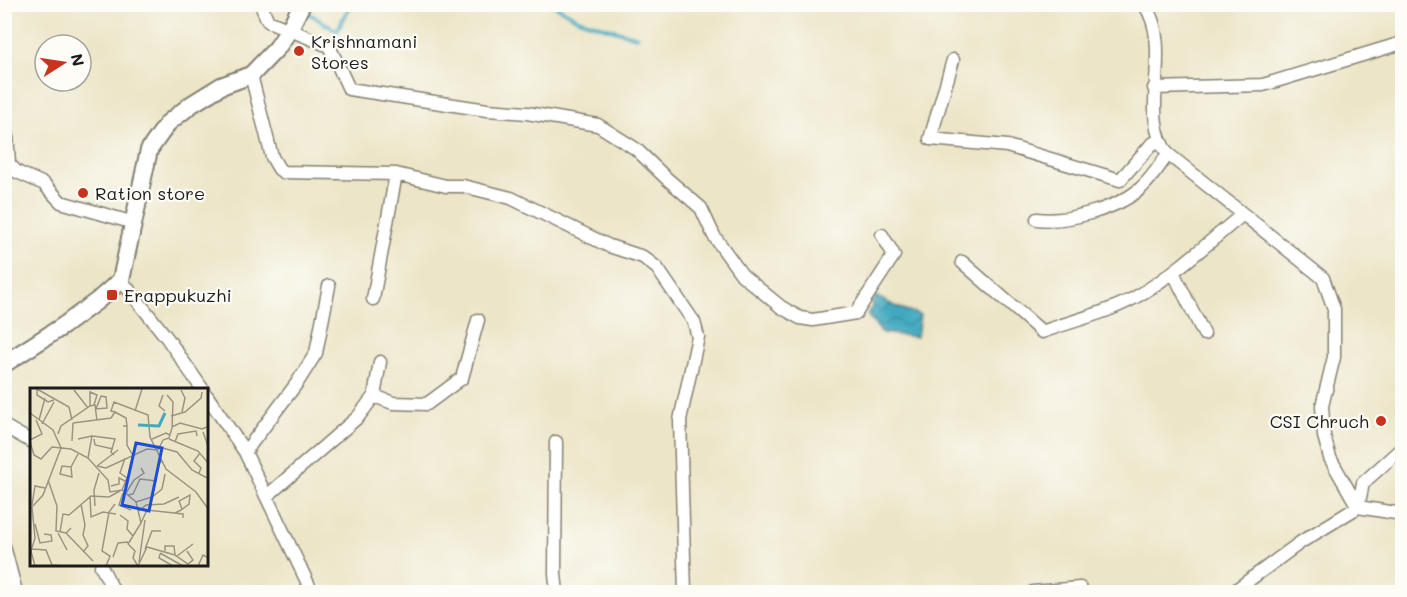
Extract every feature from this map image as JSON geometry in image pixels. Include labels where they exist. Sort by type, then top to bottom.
[{"type":"main road","points":[[4,364],[72,319],[120,280],[149,150],[168,123],[192,104],[221,86],[251,75],[277,48],[290,30],[302,4]]},
{"type":"street","points":[[263,4],[268,21],[329,46],[349,89],[598,125],[636,149],[701,208],[714,236],[742,275],[781,307],[800,318],[813,320],[856,313],[894,255],[882,235]]},
{"type":"street","points":[[1144,4],[1152,22],[1158,47],[1154,88],[1162,146],[1168,154],[1242,215],[1323,278],[1334,309],[1334,357],[1322,406],[1324,436],[1330,458],[1358,507]]},
{"type":"street","points":[[1154,88],[1263,85],[1402,43]]},
{"type":"street","points":[[953,60],[930,139],[1007,146],[1120,180],[1151,145],[1160,139]]},
{"type":"street","points":[[251,75],[272,158],[281,170],[396,174],[446,186],[463,186],[511,198],[609,246],[643,257],[657,268],[694,322],[698,338],[680,420],[685,592]]},
{"type":"street","points":[[7,133],[9,164],[17,172],[44,184],[61,202],[134,223]]},
{"type":"street","points":[[1036,219],[1051,221],[1095,211],[1125,200],[1143,187],[1168,154]]},
{"type":"street","points":[[373,299],[396,174]]},
{"type":"street","points":[[962,262],[1042,332],[1105,310],[1139,295],[1173,272],[1242,215]]},
{"type":"street","points":[[1173,272],[1204,334]]},
{"type":"street","points":[[120,280],[167,338],[202,388]]},
{"type":"street","points":[[245,452],[316,353],[329,286]]},
{"type":"street","points":[[374,396],[393,403],[427,404],[462,378],[478,320]]},
{"type":"street","points":[[267,496],[358,417],[374,396],[380,362]]},
{"type":"street","points":[[208,397],[245,452],[312,592]]},
{"type":"street","points":[[4,426],[30,441]]},
{"type":"street","points":[[556,442],[555,574],[557,592]]},
{"type":"street","points":[[1358,507],[1363,483],[1402,448]]},
{"type":"street","points":[[1233,592],[1301,542],[1358,507],[1402,514]]},
{"type":"street","points":[[4,546],[16,592]]},
{"type":"street","points":[[102,567],[114,592]]},
{"type":"street","points":[[1032,592],[1080,588],[1083,592]]},
{"type":"water","points":[[875,296],[920,315],[917,337],[882,333],[868,316]]},
{"type":"waterway","points":[[310,14],[337,31],[351,4]]},
{"type":"waterway","points":[[552,4],[578,19],[637,37]]},
{"type":"place","name":"Krishnamani Stores","points":[[299,51]]},
{"type":"place","name":"Ration store","points":[[83,193]]},
{"type":"place","name":"Erappukuzhi","points":[[112,295]]},
{"type":"place","name":"CSI Chruch","points":[[1381,421]]}]
